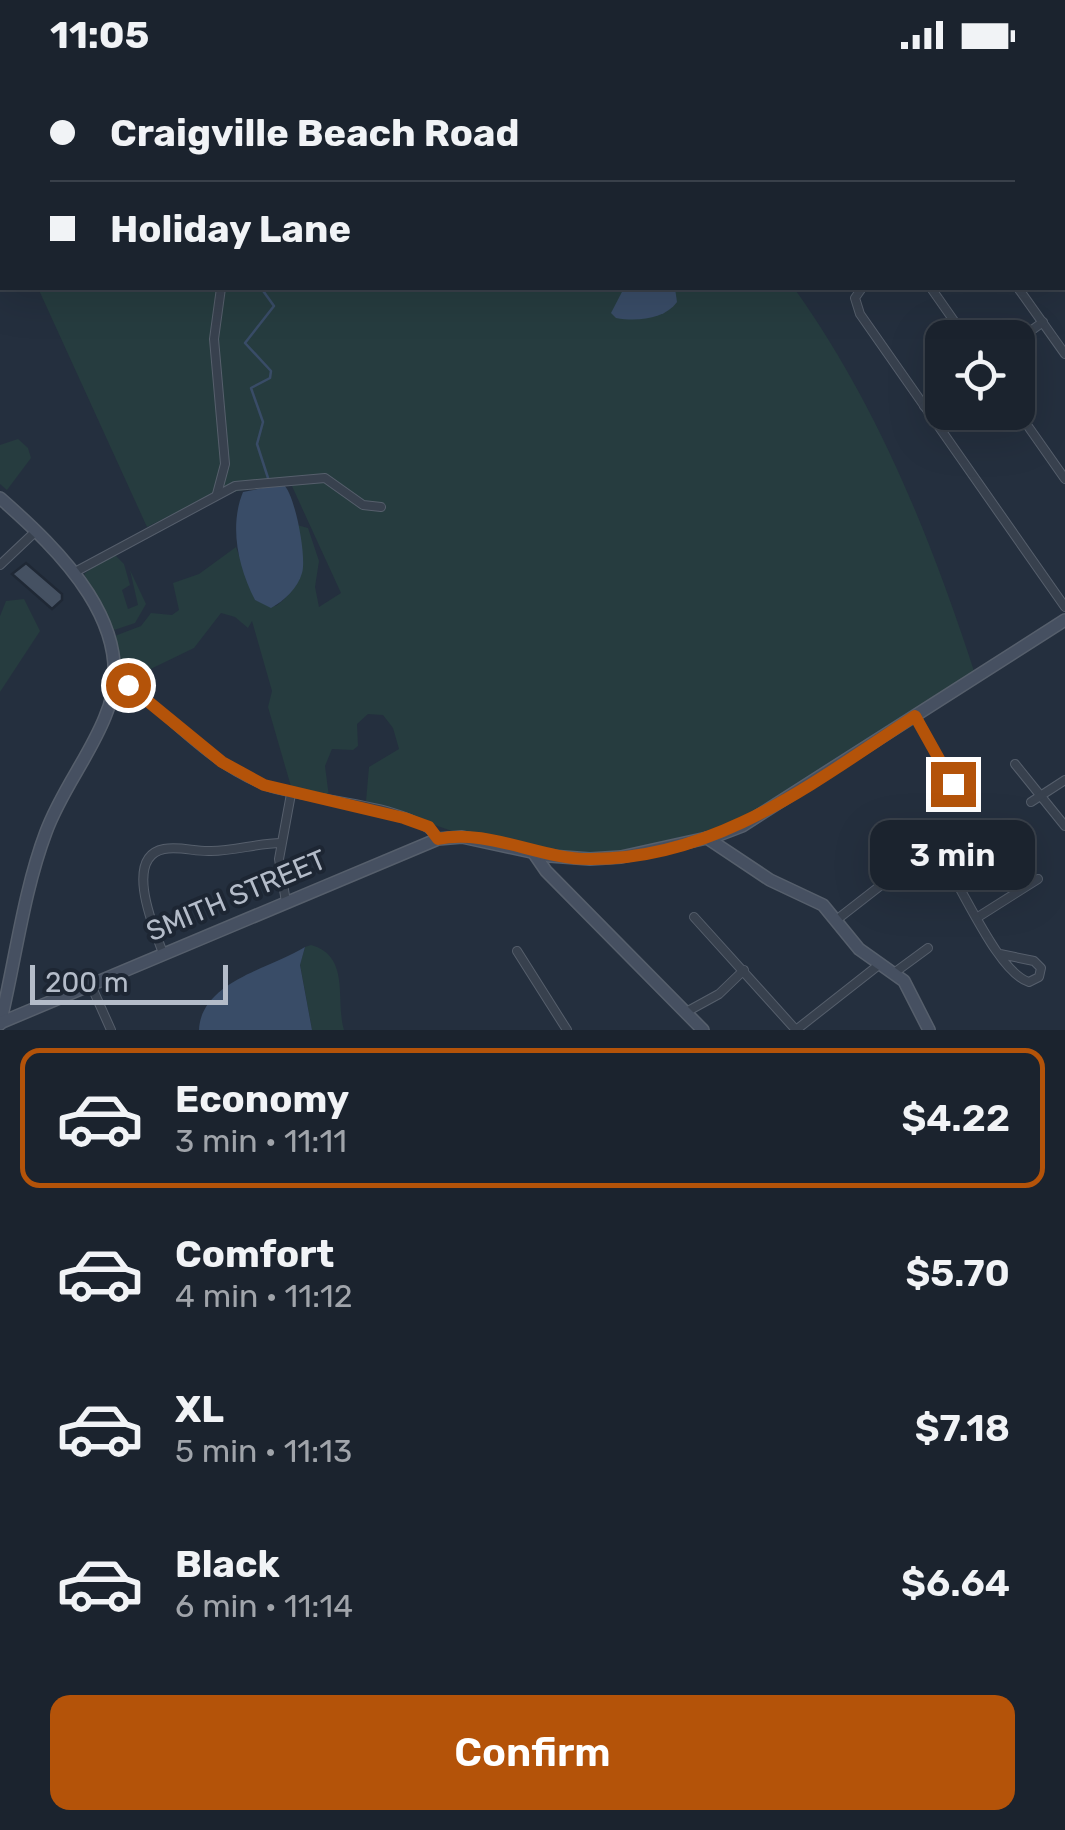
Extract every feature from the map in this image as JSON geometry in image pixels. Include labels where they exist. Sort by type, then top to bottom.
[{"type":"main road","points":[[0,498],[75,572],[106,634],[113,682],[106,716],[44,837],[0,1024]]},
{"type":"main road","points":[[438,839],[462,837],[533,852],[606,859],[706,838],[742,826],[1065,620]]},
{"type":"main road","points":[[706,838],[770,880],[813,898],[859,950],[908,985],[929,1030]]},
{"type":"main road","name":"SMITH STREET","points":[[0,1024],[438,839]]},
{"type":"main road","points":[[533,852],[546,871],[701,1029]]},
{"type":"street","points":[[217,494],[225,464],[214,339],[222,290]]},
{"type":"street","points":[[861,290],[855,298],[860,314],[1065,606]]},
{"type":"street","points":[[933,290],[954,320]]},
{"type":"street","points":[[1019,290],[1065,354]]},
{"type":"street","points":[[1035,328],[1043,322]]},
{"type":"street","points":[[1030,430],[1065,480]]},
{"type":"street","points":[[222,477],[235,486]]},
{"type":"street","points":[[75,572],[235,486],[325,478],[363,505],[382,507]]},
{"type":"street","points":[[0,565],[36,530]]},
{"type":"street","points":[[113,682],[134,688],[232,769],[291,794],[404,818],[429,827],[438,839]]},
{"type":"street","points":[[915,716],[953,784]]},
{"type":"street","points":[[1014,764],[1065,826]]},
{"type":"street","points":[[1031,802],[1065,780]]},
{"type":"street","points":[[286,902],[281,843],[291,794]]},
{"type":"street","points":[[163,953],[145,887],[144,866],[153,854],[172,848],[210,852],[281,843]]},
{"type":"street","points":[[835,921],[903,868],[928,857],[946,864],[1000,954],[1021,979],[1032,982],[1040,977],[1040,968],[1034,961],[1000,954]]},
{"type":"street","points":[[978,917],[1038,880]]},
{"type":"street","points":[[694,916],[796,1030],[880,964]]},
{"type":"street","points":[[894,973],[928,948]]},
{"type":"street","points":[[517,952],[566,1030]]},
{"type":"street","points":[[688,1012],[719,994],[744,970]]},
{"type":"street","points":[[90,983],[110,1030]]},
{"type":"green space","points":[[39,290],[795,290],[851,378],[899,472],[974,671],[744,818],[703,832],[608,854],[567,853],[452,831],[366,801],[369,767],[399,749],[393,728],[383,715],[368,714],[357,724],[358,746],[353,750],[332,749],[325,766],[329,797],[292,790],[268,707],[272,691],[252,621],[248,628],[235,617],[221,613],[194,648],[132,678],[118,661],[112,637],[141,626],[151,613],[172,615],[179,610],[173,583],[199,574],[236,547],[255,600],[276,606],[297,579],[297,525],[308,528],[319,561],[315,587],[319,607],[341,593],[291,484],[216,497],[147,527]]},
{"type":"green space","points":[[18,439],[28,448],[31,458],[7,490],[0,484],[0,445]]},
{"type":"green space","points":[[113,553],[124,564],[130,585],[122,590],[128,609],[138,605],[130,570],[146,604],[135,623],[114,630],[84,574]]},
{"type":"green space","points":[[24,599],[40,631],[0,692],[0,616],[6,601]]},
{"type":"green space","points":[[311,945],[324,951],[337,969],[344,1030],[312,1030],[300,964],[305,947]]},
{"type":"water","points":[[623,290],[675,290],[677,302],[672,308],[650,318],[616,318],[611,313]]},
{"type":"water","points":[[283,484],[296,512],[303,565],[294,589],[271,608],[255,600],[249,587],[237,546],[237,519],[243,492]]},
{"type":"water","points":[[305,947],[300,965],[312,1030],[199,1030],[203,1013],[225,988]]},
{"type":"building","points":[[26,563],[62,594],[62,600],[52,609],[12,574]]},
{"type":"waterway","points":[[262,290],[274,306],[245,343],[271,371],[270,378],[251,388],[263,422],[257,444],[268,478]]},
{"type":"route","points":[[128,685],[222,762],[264,785],[404,818],[429,827],[438,839],[462,837],[565,858],[622,857],[716,836],[742,826],[915,716],[953,784]]}]
